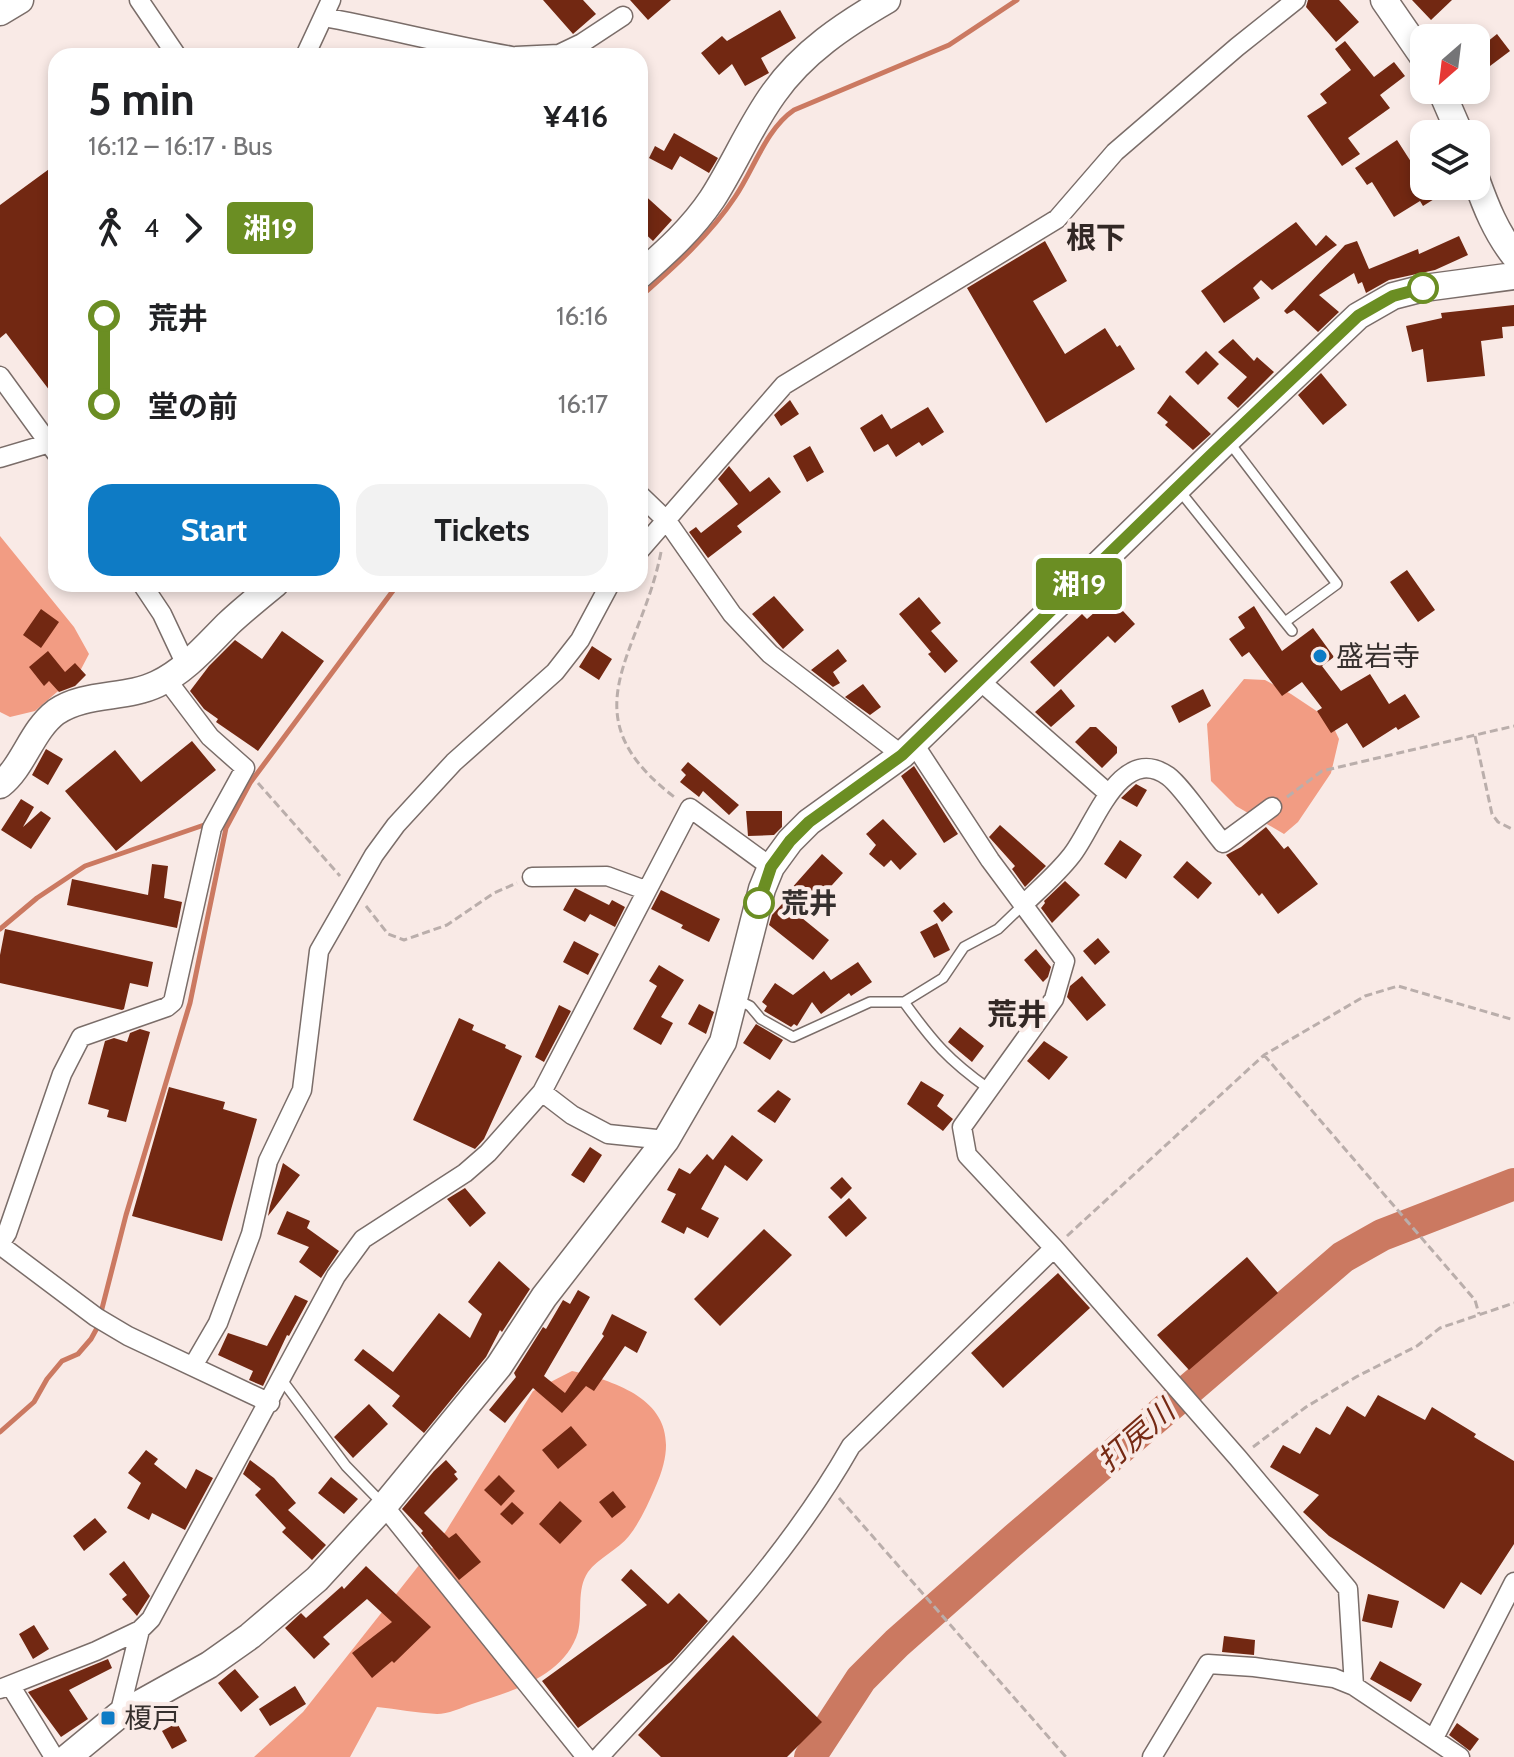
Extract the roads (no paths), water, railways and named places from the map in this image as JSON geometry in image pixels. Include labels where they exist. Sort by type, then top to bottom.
[{"type":"street","points":[[0,12],[20,0]]},
{"type":"street","points":[[139,0],[172,48]]},
{"type":"street","points":[[648,268],[674,244],[711,200],[774,93],[797,66],[820,43],[887,0]]},
{"type":"street","points":[[648,541],[784,385],[1057,219],[1115,152],[1296,0]]},
{"type":"street","points":[[1384,0],[1410,38]]},
{"type":"street","points":[[309,48],[327,8],[462,48]]},
{"type":"street","points":[[572,48],[623,16]]},
{"type":"street","points":[[1483,200],[1501,238],[1514,255]]},
{"type":"street","points":[[68,1757],[119,1715],[209,1665],[250,1636],[317,1579],[384,1506],[499,1366],[544,1297],[666,1140],[723,1042],[762,889],[771,867],[790,841],[809,822],[908,749],[1358,316],[1393,296],[1424,288],[1514,276]]},
{"type":"street","points":[[0,376],[48,441]]},
{"type":"street","points":[[0,458],[48,449]]},
{"type":"street","points":[[648,503],[667,521],[732,614],[770,654],[908,749],[1065,961],[1054,999],[962,1127],[967,1155],[1054,1248],[1348,1589],[1354,1686]]},
{"type":"street","points":[[147,592],[162,614],[176,672],[210,737],[245,768],[212,828],[173,1002],[167,1007],[81,1037],[62,1074],[7,1233],[0,1244],[96,1317],[128,1336],[270,1403]]},
{"type":"street","points":[[0,785],[8,779],[40,728],[57,712],[77,702],[152,687],[176,672],[266,592]]},
{"type":"street","points":[[193,1366],[218,1323],[251,1234],[268,1161],[302,1090],[319,951],[374,855],[396,825],[454,762],[533,694],[571,654],[606,592]]},
{"type":"street","points":[[979,680],[1109,794]]},
{"type":"street","points":[[1023,905],[1072,855],[1109,794],[1125,774],[1155,770],[1169,777],[1223,843],[1272,807]]},
{"type":"street","points":[[54,1757],[5,1687],[96,1651],[140,1630],[151,1619],[336,1276],[363,1239],[465,1173],[488,1153],[542,1092],[690,808],[771,867]]},
{"type":"street","points":[[532,877],[607,876],[645,890]]},
{"type":"street","points":[[542,1092],[572,1115],[608,1134],[666,1140]]},
{"type":"street","points":[[599,1757],[727,1620],[828,1486],[851,1446],[1054,1248]]},
{"type":"street","points":[[384,1506],[586,1757]]},
{"type":"street","points":[[1434,1738],[1513,1585]]},
{"type":"street","points":[[119,1715],[140,1630]]},
{"type":"street","points":[[1152,1757],[1208,1664],[1334,1678],[1354,1686],[1460,1757]]},
{"type":"lane","points":[[1177,488],[1289,627],[1337,584],[1227,440]]},
{"type":"lane","points":[[734,999],[750,1006],[761,1019],[793,1037],[870,1002],[904,1002],[943,978],[964,947],[998,929],[1023,905]]},
{"type":"lane","points":[[904,1002],[934,1043],[955,1064],[989,1089]]},
{"type":"lane","points":[[282,1380],[346,1466],[384,1506]]},
{"type":"waterway","points":[[648,290],[714,224],[735,197],[768,138],[794,110],[949,45],[1017,0]]},
{"type":"waterway","points":[[0,1432],[34,1402],[62,1361],[78,1354],[97,1328],[126,1215],[190,1003],[226,828],[250,783],[392,592]]},
{"type":"waterway","points":[[0,929],[37,898],[85,866],[207,824]]},
{"type":"waterway","name":"打戻川","points":[[810,1757],[861,1679],[897,1643],[1343,1257],[1382,1235],[1514,1184]]},
{"type":"place","name":"盛岩寺","points":[[1320,656]]},
{"type":"place","name":"荒井","points":[[759,903]]},
{"type":"place","name":"榎戸","points":[[108,1718]]},
{"type":"district","name":"根下","points":[[1096,238]]},
{"type":"district","name":"荒井","points":[[1017,1015]]}]
